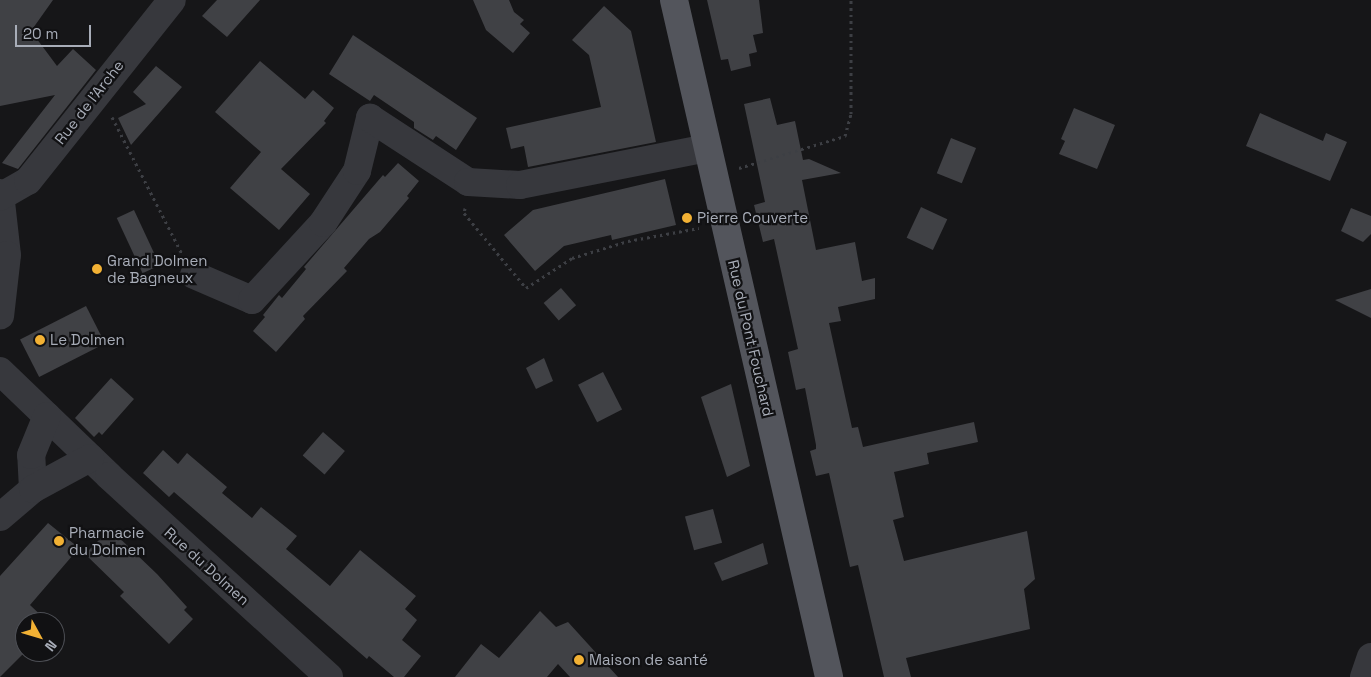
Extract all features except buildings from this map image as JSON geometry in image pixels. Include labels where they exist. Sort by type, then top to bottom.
[{"type":"main road","name":"Rue du Pont Fouchard","points":[[674,0],[706,148],[725,223],[828,677]]},
{"type":"street","name":"Rue de l'Arche","points":[[0,195],[28,181],[98,90],[172,0]]},
{"type":"street","points":[[194,275],[252,300],[328,216],[357,170],[370,118],[468,182],[520,185],[706,148]]},
{"type":"street","points":[[0,195],[7,255],[0,316]]},
{"type":"street","name":"Rue du Dolmen","points":[[0,372],[90,458],[329,677]]},
{"type":"street","points":[[33,490],[31,456],[47,416]]},
{"type":"street","points":[[0,517],[33,490],[90,458]]},
{"type":"street","points":[[1364,677],[1371,657]]},
{"type":"path","points":[[714,176],[845,136],[851,114],[851,0]]},
{"type":"path","points":[[98,90],[168,230],[194,275]]},
{"type":"path","points":[[468,182],[464,213],[526,288],[572,258],[628,241],[725,223]]},
{"type":"place","name":"Pierre Couverte","points":[[687,218]]},
{"type":"place","name":"Grand Dolmen de Bagneux","points":[[97,269]]},
{"type":"place","name":"Le Dolmen","points":[[40,340]]},
{"type":"place","name":"Pharmacie du Dolmen","points":[[59,541]]},
{"type":"place","name":"Maison de santé","points":[[579,660]]}]
